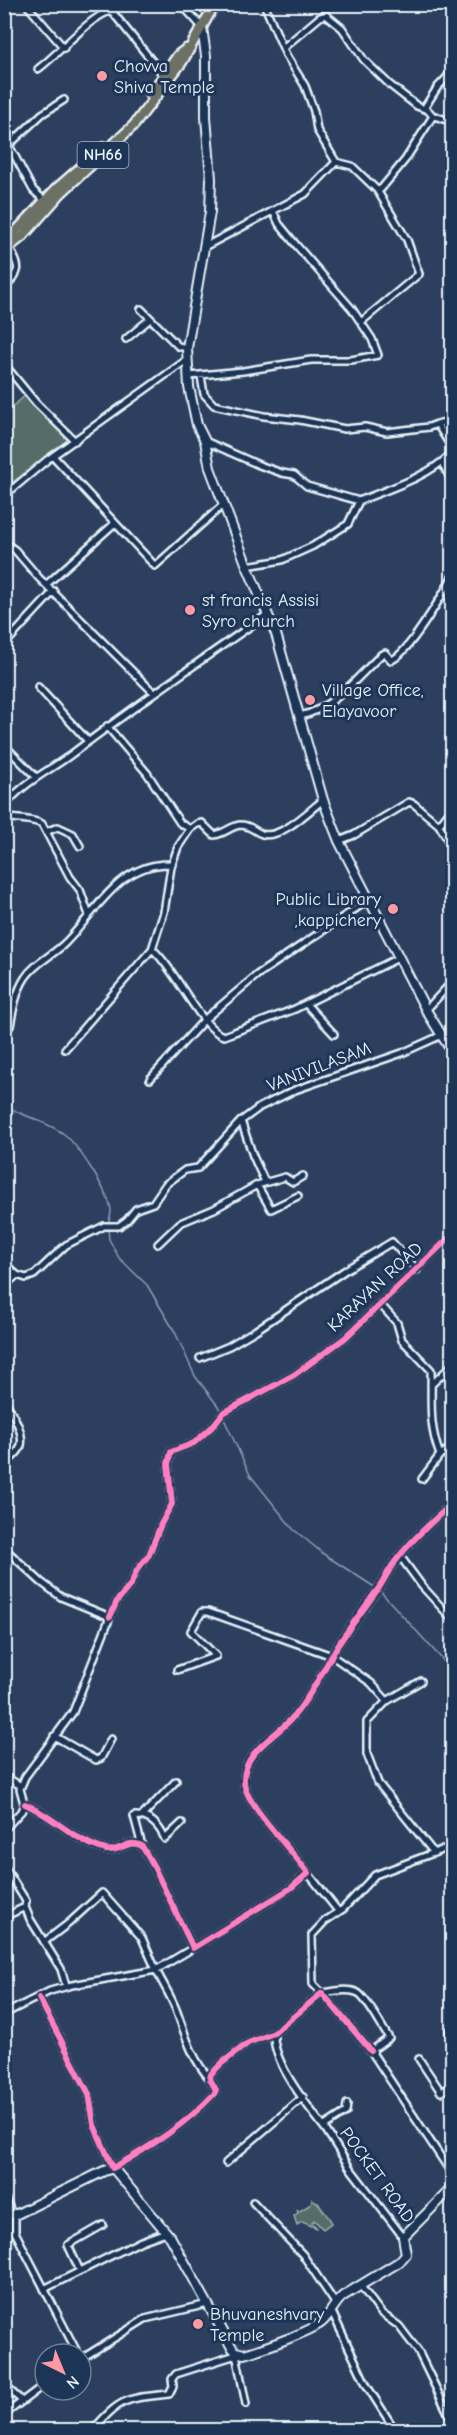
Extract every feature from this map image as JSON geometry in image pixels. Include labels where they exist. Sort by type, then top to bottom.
[{"type":"highway","name":"NH66","points":[[6,248],[47,203],[134,125],[189,47],[215,4]]},
{"type":"main road","points":[[202,27],[207,56],[206,117],[211,179],[210,212],[187,348],[197,425],[205,441],[210,468],[268,614],[323,800],[339,841],[426,1010],[453,1052]]},
{"type":"main road","points":[[189,47],[196,48],[207,56]]},
{"type":"main road","points":[[4,2198],[13,2214],[113,2168],[166,2232],[237,2354],[250,2352],[314,2328],[326,2318],[333,2306],[360,2284],[403,2258],[406,2249],[403,2237],[453,2188]]},
{"type":"street","points":[[26,4],[64,48]]},
{"type":"street","points":[[106,4],[166,79]]},
{"type":"street","points":[[181,4],[202,27]]},
{"type":"street","points":[[264,4],[283,48],[305,86],[314,111],[317,130],[336,162],[352,166],[377,190],[407,240],[419,274],[361,322]]},
{"type":"street","points":[[449,4],[453,8]]},
{"type":"street","points":[[39,69],[103,13],[110,11]]},
{"type":"street","points":[[283,48],[320,17],[326,15],[342,28],[364,60],[390,85],[432,115],[453,122]]},
{"type":"street","points":[[425,109],[437,88],[453,72]]},
{"type":"street","points":[[10,144],[42,114],[64,100]]},
{"type":"street","points":[[377,190],[388,181],[405,160],[432,115]]},
{"type":"street","points":[[4,136],[33,190],[47,203]]},
{"type":"street","points":[[204,247],[305,194],[336,162]]},
{"type":"street","points":[[189,376],[311,360],[351,360],[377,357],[376,348],[346,300],[284,230],[273,212]]},
{"type":"street","points":[[4,289],[18,274],[19,267],[6,248]]},
{"type":"street","points":[[141,309],[177,346],[187,348]]},
{"type":"street","points":[[126,339],[150,319]]},
{"type":"street","points":[[4,496],[53,456],[188,359]]},
{"type":"street","points":[[4,364],[36,403],[75,441]]},
{"type":"street","points":[[201,375],[204,394],[214,405],[264,416],[345,429],[365,427],[387,432],[453,420]]},
{"type":"street","points":[[205,441],[259,465],[294,475],[307,486],[359,501],[442,464],[453,451],[437,424]]},
{"type":"street","points":[[53,456],[155,566],[224,504]]},
{"type":"street","points":[[442,464],[453,481]]},
{"type":"street","points":[[247,566],[282,560],[313,546],[348,524],[359,501]]},
{"type":"street","points":[[46,584],[115,523]]},
{"type":"street","points":[[4,542],[15,550],[154,693]]},
{"type":"street","points":[[300,716],[326,706],[373,665],[382,654],[385,653],[391,660],[397,659],[415,636],[453,577]]},
{"type":"street","points":[[4,645],[54,591]]},
{"type":"street","points":[[4,807],[14,795],[36,777],[268,614]]},
{"type":"street","points":[[38,687],[87,740]]},
{"type":"street","points":[[107,726],[147,772],[180,823],[189,829]]},
{"type":"street","points":[[4,745],[36,777]]},
{"type":"street","points":[[65,1049],[152,949],[164,912],[172,864],[178,847],[189,829],[202,823],[214,835],[218,835],[237,825],[243,825],[250,826],[262,834],[275,834],[323,800]]},
{"type":"street","points":[[339,841],[354,835],[409,802],[439,825],[453,847]]},
{"type":"street","points":[[439,825],[453,808]]},
{"type":"street","points":[[4,818],[16,818],[27,822],[35,820],[42,824],[48,831],[70,877],[80,890],[89,915]]},
{"type":"street","points":[[48,831],[58,827],[73,834],[80,846]]},
{"type":"street","points":[[10,1026],[16,998],[24,978],[65,944],[104,896],[123,880],[147,866],[172,864]]},
{"type":"street","points":[[150,1079],[205,1019],[257,975],[370,899]]},
{"type":"street","points":[[152,949],[173,972],[182,989],[218,1035],[224,1036],[306,1004],[398,958]]},
{"type":"street","points":[[426,1010],[453,982]]},
{"type":"street","points":[[306,1004],[334,1034]]},
{"type":"street","name":"VANIVILASAM","points":[[17,1275],[26,1278],[34,1275],[66,1245],[107,1226],[122,1224],[136,1209],[146,1207],[158,1199],[163,1187],[170,1181],[185,1170],[198,1168],[241,1121],[260,1107],[289,1093],[402,1053],[441,1035]]},
{"type":"street","points":[[241,1121],[253,1156],[266,1182]]},
{"type":"street","points":[[158,1244],[180,1223],[214,1209],[257,1185],[285,1177],[293,1182],[303,1176]]},
{"type":"street","points":[[257,1185],[271,1209],[298,1196]]},
{"type":"street","name":"KARAYAN ROAD","points":[[109,1616],[117,1601],[131,1584],[137,1570],[149,1555],[161,1524],[172,1504],[168,1464],[171,1452],[201,1438],[221,1415],[294,1375],[345,1338],[453,1235]]},
{"type":"street","points":[[200,1358],[229,1346],[256,1330],[392,1242],[417,1270]]},
{"type":"street","points":[[4,1263],[17,1275],[4,1286]]},
{"type":"street","points":[[380,1305],[397,1323],[402,1340],[431,1370],[429,1406],[432,1433],[440,1455]]},
{"type":"street","points":[[431,1385],[453,1365]]},
{"type":"street","points":[[4,1399],[18,1425],[22,1441],[21,1448],[4,1465]]},
{"type":"street","points":[[422,1479],[440,1455],[453,1448]]},
{"type":"street","points":[[338,1911],[283,1845],[253,1804],[243,1784],[244,1776],[250,1760],[257,1751],[290,1721],[309,1697],[332,1656],[400,1556],[431,1523],[453,1504]]},
{"type":"street","points":[[4,1548],[61,1597],[109,1616],[73,1712],[21,1786],[25,1804],[21,1814],[4,1830]]},
{"type":"street","points":[[400,1556],[422,1586],[453,1619]]},
{"type":"street","points":[[177,1671],[216,1656],[191,1631],[202,1612],[208,1612],[332,1656],[371,1683],[387,1701]]},
{"type":"street","points":[[421,1681],[387,1701],[367,1722],[367,1754],[378,1783],[434,1853]]},
{"type":"street","points":[[54,1736],[96,1760],[101,1758],[111,1739]]},
{"type":"street","points":[[4,1776],[21,1786]]},
{"type":"street","points":[[176,1780],[143,1815],[134,1816],[142,1846],[193,1948]]},
{"type":"street","points":[[25,1804],[82,1839],[104,1849],[111,1850],[131,1843],[142,1846]]},
{"type":"street","points":[[143,1815],[159,1826],[165,1839],[182,1823]]},
{"type":"street","points":[[453,1846],[375,1875],[312,1935],[313,1984],[371,2051],[441,2160],[453,2174]]},
{"type":"street","points":[[4,1866],[14,1878],[26,1901],[25,1907],[62,1969],[66,1986]]},
{"type":"street","points":[[4,2014],[50,1991],[66,1986],[156,1970],[291,1888],[308,1873]]},
{"type":"street","points":[[39,1998],[89,2094],[94,2125],[113,2168],[150,2148],[183,2125],[216,2091],[200,2067],[183,2034],[176,2011],[142,1938],[102,1893],[44,1942]]},
{"type":"street","points":[[4,1917],[25,1907]]},
{"type":"street","points":[[210,2079],[211,2074],[238,2050],[260,2037],[274,2033],[322,1993],[345,1990],[357,1992],[389,2038],[371,2051]]},
{"type":"street","points":[[449,2031],[453,2039]]},
{"type":"street","points":[[274,2033],[273,2039],[282,2063],[326,2130]]},
{"type":"street","points":[[419,2059],[441,2092],[453,2086]]},
{"type":"street","points":[[226,2163],[303,2097]]},
{"type":"street","name":"POCKET ROAD","points":[[347,2104],[346,2112],[326,2125],[326,2130],[350,2168],[403,2237]]},
{"type":"street","points":[[253,2202],[303,2255],[333,2306],[367,2386],[395,2430]]},
{"type":"street","points":[[4,2221],[13,2214]]},
{"type":"street","points":[[13,2214],[15,2232],[72,2342]]},
{"type":"street","points":[[80,2271],[68,2245],[103,2225]]},
{"type":"street","points":[[44,2289],[141,2241],[166,2232]]},
{"type":"street","points":[[360,2284],[381,2313],[399,2326],[418,2351],[453,2421]]},
{"type":"street","points":[[93,2352],[145,2319],[208,2304]]},
{"type":"street","points":[[93,2430],[106,2415],[123,2402],[140,2396],[169,2394],[173,2386],[171,2379],[176,2374],[237,2354],[246,2404]]},
{"type":"street","points":[[4,2385],[22,2401]]},
{"type":"street","points":[[4,2415],[33,2393]]},
{"type":"green space","points":[[26,395],[69,441],[13,482],[5,470],[5,413]]},
{"type":"green space","points":[[312,2199],[318,2203],[331,2221],[323,2229],[314,2220],[312,2223],[317,2228],[302,2222],[297,2225],[294,2216],[298,2213],[297,2210],[300,2211],[311,2204]]},
{"type":"waterway","points":[[4,1106],[50,1126],[70,1140],[105,1192],[111,1210],[108,1224]]},
{"type":"waterway","points":[[108,1229],[109,1239],[119,1258],[147,1285],[175,1332],[195,1376],[218,1406],[250,1475],[293,1529],[325,1555],[376,1588]]},
{"type":"waterway","points":[[380,1591],[452,1670]]},
{"type":"cycle path","points":[[110,1617],[117,1601],[149,1555],[161,1524],[172,1504],[168,1464],[171,1452],[194,1443],[212,1427],[223,1413],[294,1375],[345,1338],[452,1235]]},
{"type":"cycle path","points":[[25,1804],[85,1841],[106,1850],[115,1850],[133,1844],[142,1846],[193,1948],[291,1888],[308,1873],[252,1802],[246,1791],[245,1770],[262,1745],[299,1710],[338,1645],[380,1587],[398,1557],[452,1504]]},
{"type":"cycle path","points":[[39,1998],[89,2094],[94,2125],[113,2168],[166,2135],[203,2105],[216,2090],[210,2079],[211,2074],[222,2063],[248,2043],[274,2033],[322,1993],[371,2051]]},
{"type":"place","name":"Chovva Shiva Temple","points":[[102,76]]},
{"type":"place","name":"st francis Assisi Syro church","points":[[190,610]]},
{"type":"place","name":"Village Office, Elayavoor","points":[[310,700]]},
{"type":"place","name":"Public Library ,kappichery","points":[[393,909]]},
{"type":"place","name":"Bhuvaneshvary Temple","points":[[198,2324]]}]
